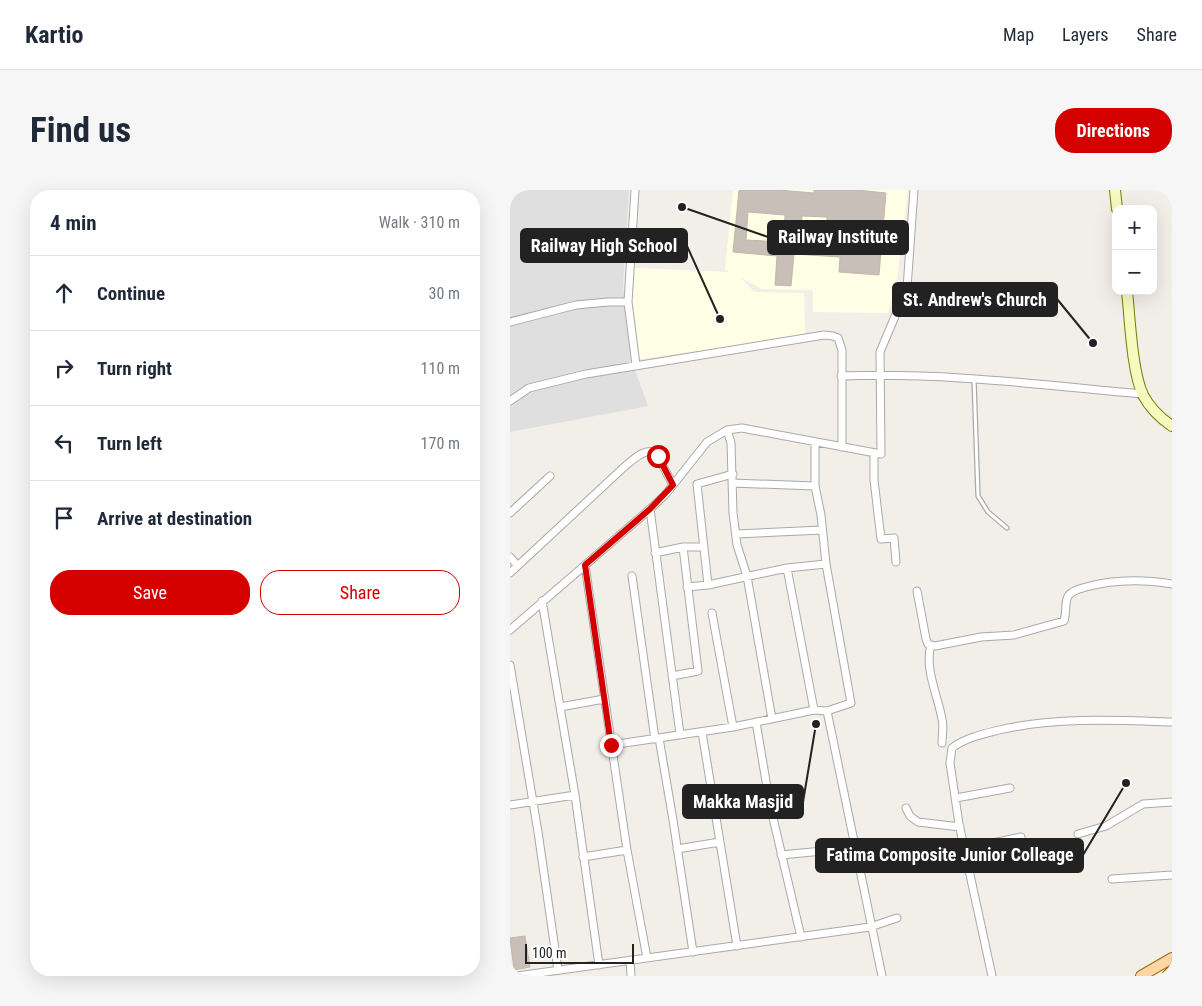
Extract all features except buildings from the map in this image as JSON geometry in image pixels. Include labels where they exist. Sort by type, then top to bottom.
[{"type":"main road","points":[[1141,976],[1172,958]]},
{"type":"main road","points":[[1166,976],[1172,971]]},
{"type":"street","points":[[635,190],[628,302],[636,365]]},
{"type":"street","points":[[510,629],[650,509],[673,485],[708,442],[727,430],[742,428],[881,454],[880,352],[906,288],[914,190]]},
{"type":"street","points":[[1115,190],[1117,205]]},
{"type":"street","points":[[1127,295],[1136,366],[1143,394],[1156,414],[1172,426]]},
{"type":"street","points":[[510,322],[576,305],[628,302]]},
{"type":"street","points":[[510,400],[530,388],[586,374],[824,335],[833,336],[838,338],[841,344],[842,447]]},
{"type":"street","points":[[841,376],[881,375],[974,379],[1143,394]]},
{"type":"street","points":[[727,430],[731,443],[737,545],[747,576],[772,719]]},
{"type":"street","points":[[611,745],[733,727],[814,710],[827,711],[851,703],[826,564],[815,486],[815,442]]},
{"type":"street","points":[[510,573],[624,468],[646,452],[652,451],[656,453],[673,485]]},
{"type":"street","points":[[874,453],[874,480],[881,539],[894,538],[896,562]]},
{"type":"street","points":[[708,585],[696,484],[733,474]]},
{"type":"street","points":[[510,513],[550,476]]},
{"type":"street","points":[[732,483],[815,486]]},
{"type":"street","points":[[650,509],[680,734]]},
{"type":"street","points":[[736,534],[822,530]]},
{"type":"street","points":[[655,553],[683,547],[704,546]]},
{"type":"street","points":[[672,676],[698,671],[683,547]]},
{"type":"street","points":[[510,557],[517,565]]},
{"type":"street","points":[[688,587],[708,585],[787,568],[826,564]]},
{"type":"street","points":[[585,565],[627,850],[647,958]]},
{"type":"street","points":[[787,568],[814,710]]},
{"type":"street","points":[[632,576],[693,952]]},
{"type":"street","points":[[931,645],[981,637],[1014,635],[1064,622],[1066,600],[1069,594],[1075,590],[1107,582],[1146,580],[1172,584]]},
{"type":"street","points":[[916,591],[926,639],[928,644],[931,645]]},
{"type":"street","points":[[542,601],[575,795],[599,965]]},
{"type":"street","points":[[712,613],[733,727]]},
{"type":"street","points":[[931,645],[928,654],[935,692],[943,720],[942,743]]},
{"type":"street","points":[[510,665],[558,970]]},
{"type":"street","points":[[560,707],[604,699]]},
{"type":"street","points":[[827,711],[870,927],[882,976]]},
{"type":"street","points":[[992,976],[960,827],[950,762],[952,748],[957,744],[983,734],[1024,724],[1066,720],[1172,722]]},
{"type":"street","points":[[756,722],[770,805],[801,937]]},
{"type":"street","points":[[702,732],[737,946]]},
{"type":"street","points":[[956,798],[1010,788]]},
{"type":"street","points":[[510,805],[575,795]]},
{"type":"street","points":[[1078,834],[1106,826],[1143,804],[1172,802]]},
{"type":"street","points":[[906,808],[910,816],[918,822],[960,827]]},
{"type":"street","points":[[964,848],[1021,837]]},
{"type":"street","points":[[677,849],[720,842]]},
{"type":"street","points":[[781,855],[854,848]]},
{"type":"street","points":[[583,857],[627,850]]},
{"type":"street","points":[[1112,879],[1172,875]]},
{"type":"street","points":[[517,976],[547,974],[558,970],[870,927],[897,918]]},
{"type":"street","points":[[630,960],[631,976]]},
{"type":"street","points":[[1166,976],[1172,962]]},
{"type":"lane","points":[[974,379],[978,496],[988,512],[1007,528]]},
{"type":"shaded area","points":[[510,190],[629,190],[623,286],[635,370],[648,406],[510,432]]},
{"type":"shaded area","points":[[733,190],[908,190],[896,286],[888,313],[813,312],[813,290],[762,289],[740,277],[754,292],[804,293],[805,336],[640,359],[633,302],[635,268],[729,272],[725,269]]},
{"type":"place","name":"Railway Institute","points":[[682,207]]},
{"type":"place","name":"Railway High School","points":[[720,319]]},
{"type":"place","name":"St. Andrew's Church","points":[[1093,343]]},
{"type":"place","name":"Makka Masjid","points":[[816,724]]},
{"type":"place","name":"Fatima Composite Junior Colleage","points":[[1126,783]]},
{"type":"route","points":[[611,745],[585,565],[650,509],[673,485],[658,456]]}]
